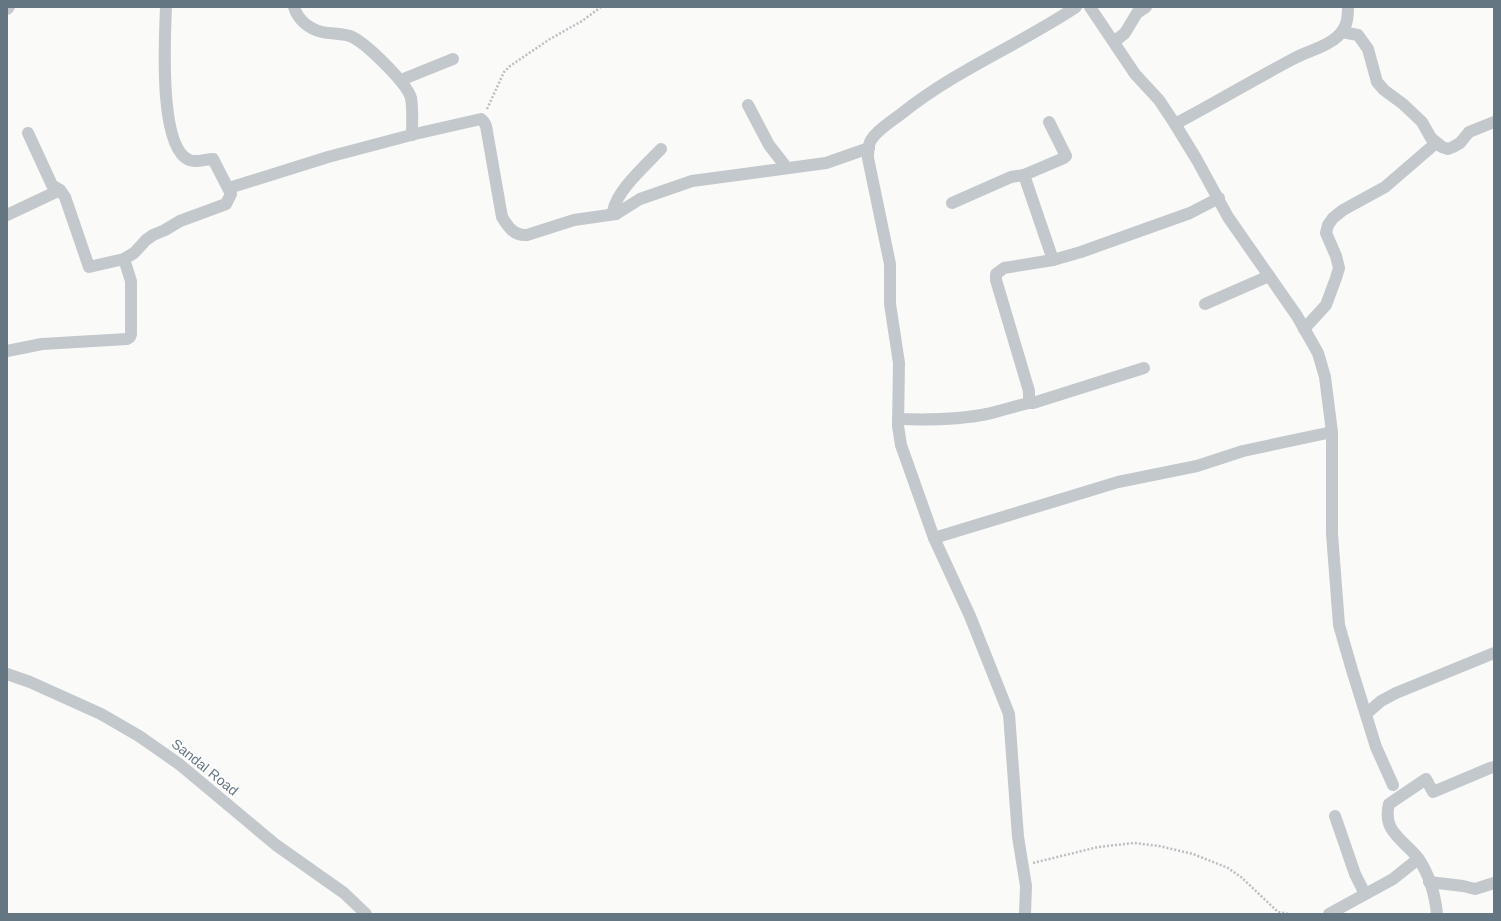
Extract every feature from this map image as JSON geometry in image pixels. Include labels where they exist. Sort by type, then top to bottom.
[{"type":"street","points":[[28,133],[52,185],[60,190],[65,197],[89,267],[124,259],[134,253],[153,235],[180,222],[226,204],[231,194],[213,160],[206,159],[195,161],[188,159],[180,152],[172,132],[164,72],[166,7]]},
{"type":"street","points":[[294,7],[302,21],[309,27],[323,32],[349,35],[360,40],[401,80],[410,98],[412,135]]},
{"type":"street","points":[[1026,914],[1026,886],[1018,837],[1009,714],[970,616],[934,538],[901,445],[898,419],[899,363],[890,304],[890,264],[868,158],[870,142],[878,132],[931,91],[1052,23],[1076,7]]},
{"type":"street","points":[[1090,7],[1135,74],[1158,100],[1175,124],[1219,198],[1228,217],[1304,328],[1318,353],[1325,377],[1332,432],[1332,534],[1339,625],[1376,747],[1393,785]]},
{"type":"street","points":[[1114,42],[1126,33],[1137,13],[1146,7]]},
{"type":"street","points":[[1175,124],[1297,56],[1321,47],[1337,38],[1348,22],[1348,7]]},
{"type":"street","points":[[1342,32],[1358,35],[1368,49],[1377,82],[1384,90],[1403,104],[1422,122],[1436,144],[1448,149],[1460,143],[1469,132],[1494,122]]},
{"type":"street","points":[[401,80],[453,59]]},
{"type":"street","points":[[748,105],[769,145],[787,168]]},
{"type":"street","points":[[229,188],[328,157],[412,135],[482,120],[486,126],[502,217],[515,233],[527,235],[554,225],[574,220],[616,214],[640,199],[692,181],[826,163],[869,148]]},
{"type":"street","points":[[952,203],[1011,177],[1024,175],[1064,158],[1066,156],[1049,122]]},
{"type":"street","points":[[1304,328],[1326,305],[1338,273],[1339,268],[1336,256],[1326,233],[1328,225],[1333,218],[1343,210],[1385,186],[1436,144]]},
{"type":"street","points":[[616,214],[613,211],[614,205],[623,190],[661,149]]},
{"type":"street","points":[[1024,175],[1053,260]]},
{"type":"street","points":[[7,215],[60,190]]},
{"type":"street","points":[[1029,403],[1029,391],[996,280],[996,274],[1004,268],[1053,260],[1190,213],[1219,198]]},
{"type":"street","points":[[7,351],[42,344],[128,340],[131,334],[131,281],[124,259]]},
{"type":"street","points":[[1205,304],[1269,276]]},
{"type":"street","points":[[898,419],[923,420],[988,414],[1033,403],[1144,368]]},
{"type":"street","points":[[934,538],[1118,482],[1197,466],[1242,451],[1332,432]]},
{"type":"street","points":[[1366,714],[1381,701],[1396,693],[1494,653]]},
{"type":"street","name":"Sandal Road","points":[[7,674],[30,682],[101,714],[139,736],[179,764],[276,845],[344,893],[366,914]]},
{"type":"street","points":[[1437,914],[1435,898],[1418,859],[1397,837],[1390,826],[1386,815],[1389,804],[1426,779],[1433,792],[1494,767]]},
{"type":"street","points":[[1335,816],[1354,874],[1365,894]]},
{"type":"street","points":[[1329,914],[1393,879],[1418,859]]},
{"type":"street","points":[[1429,882],[1475,889],[1494,883]]},
{"type":"path","points":[[482,120],[504,72],[510,66],[550,39],[582,21],[601,7]]},
{"type":"path","points":[[1023,865],[1098,848],[1134,843],[1159,846],[1193,854],[1228,868],[1278,912],[1290,914]]}]
